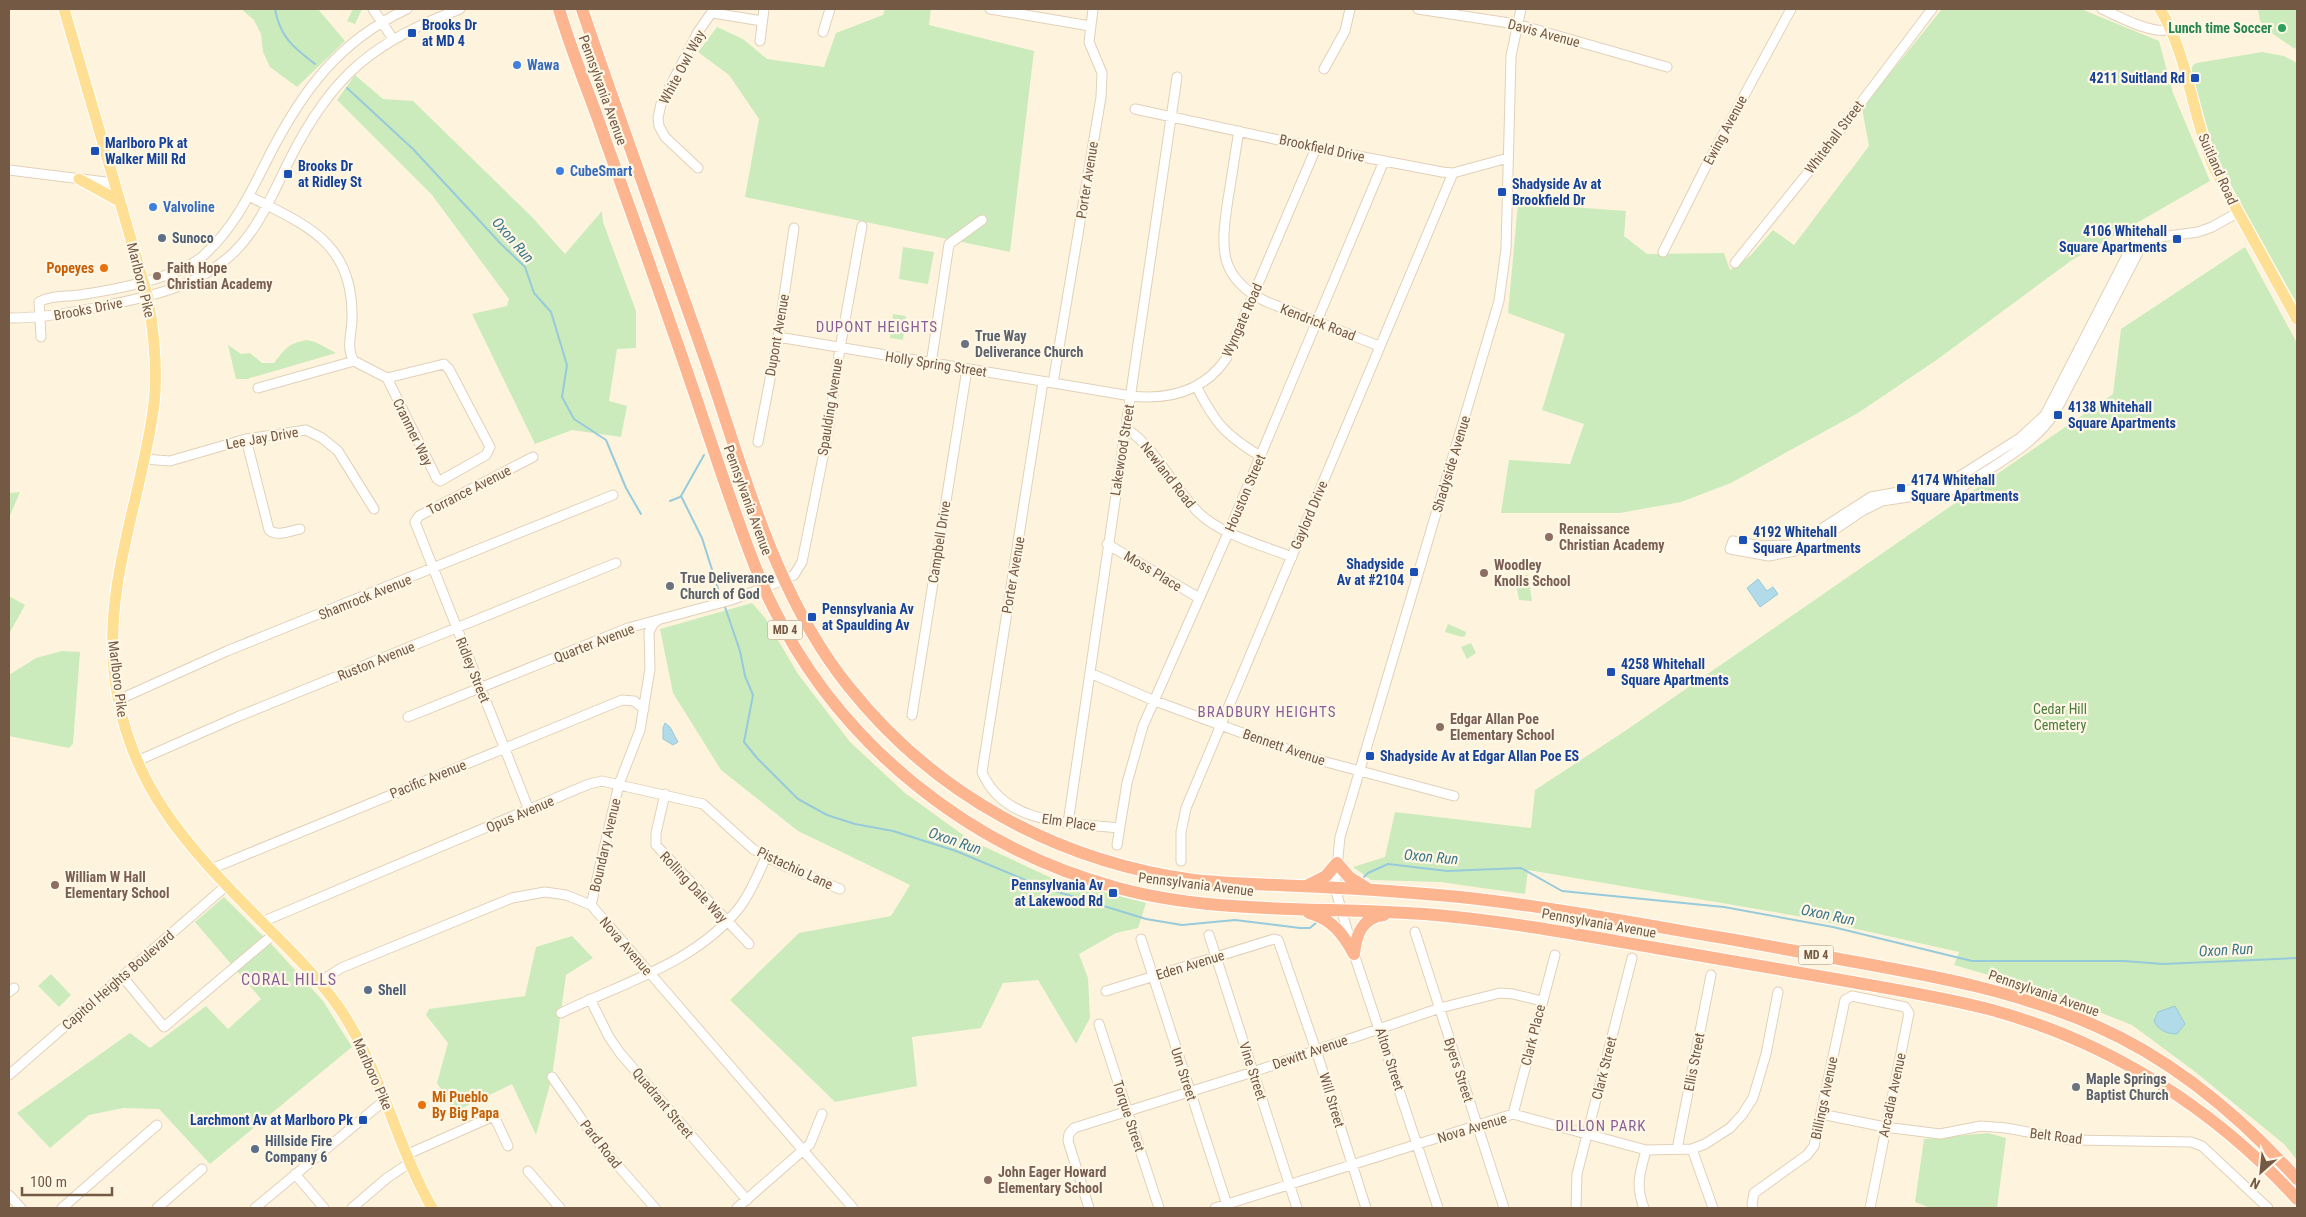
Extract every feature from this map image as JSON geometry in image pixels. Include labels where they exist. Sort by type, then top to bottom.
[{"type":"highway","name":"Pennsylvania Avenue","points":[[582,9],[746,479],[784,579],[798,609],[828,659],[884,728],[918,760],[941,778],[998,815],[1032,834],[1073,851],[1145,871],[1209,881],[1461,897],[1563,911],[1776,947],[1981,986],[2010,994],[2097,1026],[2139,1049],[2191,1082],[2243,1124],[2297,1179]]},
{"type":"highway","name":"Pennsylvania Avenue","points":[[559,10],[741,527],[772,606],[801,657],[843,714],[868,742],[906,778],[954,814],[1027,855],[1098,882],[1139,893],[1203,903],[1444,916],[1576,934],[1899,990],[1987,1008],[2053,1030],[2116,1058],[2175,1093],[2233,1136],[2260,1160],[2297,1199]]},
{"type":"highway","points":[[1306,886],[1326,876],[1337,863],[1349,877],[1370,890]]},
{"type":"highway","points":[[1247,906],[1304,912],[1321,917],[1339,930],[1354,954]]},
{"type":"highway","points":[[1354,954],[1360,927],[1366,922],[1379,915],[1404,913]]},
{"type":"highway","points":[[2233,1136],[2243,1124]]},
{"type":"highway","points":[[2276,1156],[2297,1166]]},
{"type":"main road","name":"Marlboro Pike","points":[[64,9],[148,298],[154,339],[156,385],[144,459],[120,567],[115,604],[113,650],[118,700],[126,734],[137,761],[167,817],[211,869],[320,982],[362,1046],[432,1208]]},
{"type":"main road","name":"Suitland Road","points":[[2160,9],[2170,30],[2206,148],[2218,176],[2297,319]]},
{"type":"main road","points":[[79,179],[119,201]]},
{"type":"street","points":[[373,9],[393,39]]},
{"type":"street","name":"Brooks Drive","points":[[407,9],[382,22],[340,52],[309,88],[288,121],[232,223],[204,256],[184,268],[143,281],[80,295],[45,298],[39,302],[40,317],[71,314],[148,298],[188,283],[215,267],[238,248],[266,205],[303,133],[320,105],[346,75],[373,52],[393,39],[425,22],[460,9]]},
{"type":"street","points":[[760,41],[764,9]]},
{"type":"street","points":[[823,32],[830,9]]},
{"type":"street","points":[[990,9],[1090,26]]},
{"type":"street","name":"Porter Avenue","points":[[1053,383],[1101,97],[1102,72],[1090,46],[1090,26],[1093,9]]},
{"type":"street","points":[[1324,69],[1345,31],[1350,9]]},
{"type":"street","name":"Davis Avenue","points":[[1418,9],[1516,24],[1667,67]]},
{"type":"street","name":"Shadyside Avenue","points":[[1342,910],[1335,888],[1340,837],[1499,301],[1505,268],[1511,56],[1516,24],[1521,9]]},
{"type":"street","name":"Ewing Avenue","points":[[1663,252],[1706,166],[1791,9]]},
{"type":"street","name":"Whitehall Street","points":[[1735,263],[1810,170],[1932,9]]},
{"type":"street","points":[[2102,9],[2151,29],[2165,32],[2170,30]]},
{"type":"street","name":"White Owl Way","points":[[698,168],[665,137],[659,126],[658,118],[662,104],[698,32],[713,11],[762,21]]},
{"type":"street","name":"Lakewood Street","points":[[1068,823],[1107,544],[1127,429],[1177,77]]},
{"type":"street","name":"Brookfield Drive","points":[[1135,108],[1316,148],[1453,173],[1508,158]]},
{"type":"street","name":"Kendrick Road","points":[[1239,131],[1225,222],[1223,248],[1230,272],[1238,283],[1253,295],[1379,346]]},
{"type":"street","name":"Wyngate Road","points":[[1095,389],[1131,396],[1164,398],[1196,386],[1219,369],[1226,359],[1316,148]]},
{"type":"street","name":"Houston Street","points":[[1118,845],[1119,828],[1132,761],[1155,701],[1229,531],[1384,161]]},
{"type":"street","points":[[9,170],[114,183]]},
{"type":"street","name":"Gaylord Drive","points":[[1181,861],[1183,816],[1453,173]]},
{"type":"street","points":[[248,196],[313,230],[338,259],[345,274],[351,299],[351,356],[354,361],[387,378]]},
{"type":"street","points":[[1732,545],[1773,547],[1796,543],[1870,497],[1949,483],[1958,479],[2020,438],[2045,415],[2134,242],[2198,232],[2212,227],[2237,213]]},
{"type":"street","points":[[931,364],[949,244],[982,220]]},
{"type":"street","name":"Spaulding Avenue","points":[[784,579],[794,575],[802,562],[828,432],[840,348],[862,226]]},
{"type":"street","name":"Dupont Avenue","points":[[758,442],[778,337],[794,228]]},
{"type":"street","points":[[9,318],[40,317],[41,337]]},
{"type":"street","name":"Holly Spring Street","points":[[778,337],[966,370],[1095,389]]},
{"type":"street","points":[[258,388],[354,361]]},
{"type":"street","name":"Cranmer Way","points":[[444,364],[447,366],[490,446],[486,455],[441,481],[437,479],[387,378],[444,364]]},
{"type":"street","name":"Campbell Drive","points":[[912,715],[966,370]]},
{"type":"street","name":"Porter Avenue","points":[[981,768],[1043,382]]},
{"type":"street","points":[[1196,386],[1222,429],[1236,441],[1260,456]]},
{"type":"street","name":"Newland Road","points":[[1127,429],[1145,445],[1177,489],[1197,512],[1208,521],[1292,557]]},
{"type":"street","name":"Lee Jay Drive","points":[[144,459],[174,460],[246,438],[306,430],[318,435],[338,451],[374,508]]},
{"type":"street","points":[[246,438],[269,530],[272,533],[279,534],[300,529]]},
{"type":"street","name":"Torrance Avenue","points":[[417,529],[415,523],[417,517],[533,457]]},
{"type":"street","name":"Shamrock Avenue","points":[[118,700],[228,652],[613,495]]},
{"type":"street","name":"Ridley Street","points":[[417,529],[529,810]]},
{"type":"street","name":"Moss Place","points":[[1107,544],[1199,598]]},
{"type":"street","name":"Ruston Avenue","points":[[137,761],[237,717],[616,563]]},
{"type":"street","name":"Quarter Avenue","points":[[408,718],[603,637],[659,619],[731,600],[784,579]]},
{"type":"street","points":[[619,784],[637,742],[650,669],[649,632],[653,624],[659,619]]},
{"type":"street","name":"Bennett Avenue","points":[[1090,673],[1155,701],[1291,750],[1454,796]]},
{"type":"street","name":"Pacific Avenue","points":[[211,869],[622,700],[634,701],[644,709]]},
{"type":"street","name":"Elm Place","points":[[981,768],[987,783],[1010,804],[1040,819],[1119,828]]},
{"type":"street","name":"Opus Avenue","points":[[262,922],[594,782],[607,781],[619,784]]},
{"type":"street","name":"Pistachio Lane","points":[[619,784],[665,794],[706,806],[746,844],[766,857],[840,889]]},
{"type":"street","name":"Boundary Avenue","points":[[591,905],[619,784]]},
{"type":"street","name":"Rolling Dale Way","points":[[665,794],[656,833],[656,845],[748,944]]},
{"type":"street","points":[[561,1013],[649,973],[694,950],[740,906],[766,857]]},
{"type":"street","name":"Capitol Heights Boulevard","points":[[9,1075],[227,886]]},
{"type":"street","name":"Nova Avenue","points":[[320,982],[341,968],[512,898],[545,892],[566,895],[591,905],[853,1208]]},
{"type":"street","name":"Alton Street","points":[[1342,910],[1354,954],[1438,1208]]},
{"type":"street","name":"Byers Street","points":[[1415,932],[1504,1208]]},
{"type":"street","points":[[122,976],[164,1027],[274,934]]},
{"type":"street","name":"Vine Street","points":[[1209,935],[1297,1208]]},
{"type":"street","name":"Urn Street","points":[[1141,939],[1227,1206]]},
{"type":"street","name":"Eden Avenue","points":[[1106,991],[1274,939]]},
{"type":"street","name":"Will Street","points":[[1274,939],[1280,942],[1366,1208]]},
{"type":"street","name":"Clark Place","points":[[1513,1114],[1555,956]]},
{"type":"street","name":"Clark Street","points":[[1576,1208],[1576,1181],[1632,958]]},
{"type":"street","name":"Ellis Street","points":[[1677,1149],[1711,974]]},
{"type":"street","name":"Nova Avenue","points":[[1216,1208],[1513,1114],[1646,1150],[1692,1149],[1705,1144],[1730,1128],[1742,1115],[1753,1098],[1766,1054],[1778,992]]},
{"type":"street","name":"Dewitt Avenue","points":[[1089,1208],[1068,1141],[1071,1131],[1079,1127],[1253,1072],[1440,1008],[1500,993],[1542,1001]]},
{"type":"street","name":"Billings Avenue","points":[[1753,1206],[1754,1193],[1760,1186],[1807,1155],[1814,1146],[1845,1000],[1852,996],[1881,1002]]},
{"type":"street","name":"Quadrant Street","points":[[590,999],[608,1037],[747,1200]]},
{"type":"street","name":"Arcadia Avenue","points":[[1870,1208],[1910,1013],[1905,1007],[1881,1002]]},
{"type":"street","name":"Torque Street","points":[[1099,1024],[1159,1208]]},
{"type":"street","name":"Pard Road","points":[[552,1077],[599,1144],[654,1208]]},
{"type":"street","points":[[255,1208],[385,1100]]},
{"type":"street","points":[[738,1208],[810,1144],[822,1114]]},
{"type":"street","name":"Belt Road","points":[[1822,1114],[1886,1127],[1940,1134],[1981,1126],[2006,1128],[2072,1140],[2191,1142],[2202,1146],[2268,1208]]},
{"type":"street","points":[[352,1208],[409,1158],[494,1116],[508,1146]]},
{"type":"street","points":[[62,1208],[157,1124]]},
{"type":"street","points":[[1692,1149],[1713,1208]]},
{"type":"street","points":[[1644,1208],[1638,1193],[1638,1184],[1646,1150]]},
{"type":"street","points":[[157,1208],[202,1169]]},
{"type":"street","points":[[528,1171],[560,1208]]},
{"type":"street","points":[[295,1174],[324,1208]]},
{"type":"street","points":[[9,1195],[21,1208]]},
{"type":"green space","points":[[241,9],[318,9],[345,41],[297,87],[270,67],[263,52],[261,34],[254,20]]},
{"type":"green space","points":[[353,9],[362,9],[355,24],[347,21]]},
{"type":"green space","points":[[885,9],[931,9],[929,25],[1034,51],[1010,252],[745,197],[759,119],[729,75],[698,52],[717,27],[743,39],[767,59],[824,67],[836,33],[883,15]]},
{"type":"green space","points":[[1942,9],[2081,9],[2159,41],[2173,93],[2210,181],[2072,260],[1938,359],[1858,413],[1731,483],[1681,502],[1620,513],[1501,513],[1509,460],[1570,464],[1584,424],[1542,410],[1565,334],[1508,313],[1518,203],[1626,211],[1624,236],[1647,254],[1724,253],[1730,270],[1750,256],[1773,230],[1794,245],[1869,146],[1862,108]]},
{"type":"green space","name":"Lunch time Soccer","points":[[2258,9],[2297,9],[2297,46],[2295,49],[2273,34],[2260,21]]},
{"type":"green space","points":[[2262,52],[2284,56],[2297,63],[2297,304],[2230,184],[2212,144],[2191,71],[2193,65],[2197,63]]},
{"type":"green space","points":[[355,75],[383,99],[413,101],[533,218],[565,254],[602,211],[603,222],[636,311],[636,348],[617,349],[609,401],[627,406],[621,437],[572,430],[535,444],[472,314],[507,306],[509,299],[432,195],[337,100]]},
{"type":"green space","points":[[903,247],[934,252],[928,284],[899,279]]},
{"type":"green space","name":"Cedar Hill Cemetery","points":[[2245,247],[2297,343],[2297,1160],[2284,1144],[2194,1071],[2132,1025],[2048,992],[1954,965],[1959,952],[1803,917],[1528,870],[1525,894],[1440,882],[1371,880],[1353,867],[1385,857],[1395,812],[1531,828],[1535,790],[1622,733],[2113,394],[2121,329]]},
{"type":"green space","points":[[893,314],[906,316],[903,340],[890,338]]},
{"type":"green space","points":[[307,340],[336,353],[247,379],[236,379],[228,345],[241,354],[250,353],[262,363],[274,363],[288,347]]},
{"type":"green space","points":[[20,492],[9,518],[9,493]]},
{"type":"green space","points":[[1528,575],[1532,601],[1519,600],[1515,577]]},
{"type":"green space","points":[[9,596],[25,605],[9,634]]},
{"type":"green space","points":[[752,603],[765,618],[798,674],[850,742],[905,793],[970,840],[1056,880],[1146,903],[1138,928],[1116,933],[1079,954],[1088,978],[1090,1018],[1076,1044],[1038,980],[1003,983],[981,1028],[912,1037],[917,1086],[835,1102],[730,1000],[799,933],[891,916],[910,885],[798,831],[721,770],[673,693],[660,629]]},
{"type":"green space","points":[[1448,624],[1466,632],[1465,636],[1462,637],[1445,632]]},
{"type":"green space","points":[[1471,643],[1476,653],[1467,659],[1461,647]]},
{"type":"green space","points":[[62,651],[80,652],[73,744],[69,748],[9,736],[9,675],[36,658]]},
{"type":"green space","points":[[224,897],[275,948],[323,1001],[352,1047],[210,1164],[159,1109],[123,1108],[89,1115],[50,1148],[17,1113],[130,1033],[150,1048],[206,1006],[228,1029],[261,999],[195,922]]},
{"type":"green space","points":[[572,936],[593,958],[566,975],[552,1077],[536,1135],[512,1084],[454,1112],[437,1083],[448,1043],[426,1015],[429,1009],[525,996],[536,947]]},
{"type":"green space","points":[[51,974],[71,995],[59,1007],[38,986]]},
{"type":"green space","points":[[1988,1133],[2006,1138],[1997,1208],[1930,1208],[1915,1202],[1924,1139]]},
{"type":"water","points":[[1758,579],[1767,591],[1773,587],[1778,594],[1760,607],[1747,588]]},
{"type":"water","points":[[665,723],[670,727],[678,742],[673,745],[663,739]]},
{"type":"water","points":[[2175,1006],[2185,1024],[2177,1034],[2163,1031],[2154,1021],[2158,1012]]},
{"type":"waterway","name":"Oxon Run","points":[[275,9],[280,27],[289,41],[315,64]]},
{"type":"waterway","name":"Oxon Run","points":[[347,88],[413,149],[501,244],[525,267],[534,293],[551,312],[567,365],[562,397],[574,419],[606,440],[626,488],[641,514]]},
{"type":"waterway","name":"Oxon Run","points":[[704,455],[681,496],[702,538],[721,598]]},
{"type":"waterway","name":"Oxon Run","points":[[670,501],[680,497]]},
{"type":"waterway","name":"Oxon Run","points":[[725,607],[740,651],[745,676],[753,695],[744,742],[757,758],[798,799],[827,815],[855,824],[893,831],[956,851],[1042,887],[1146,919],[1182,925],[1235,920],[1300,928],[1310,928],[1317,922]]},
{"type":"waterway","name":"Oxon Run","points":[[1363,878],[1368,873],[1388,864],[1447,871],[1521,868],[1562,891],[1724,907],[1833,927],[1972,961],[2124,961],[2163,964],[2297,958]]},
{"type":"place","name":"Lunch time Soccer","points":[[2282,28]]},
{"type":"place","name":"Brooks Dr at MD 4","points":[[412,33]]},
{"type":"place","name":"Wawa","points":[[517,65]]},
{"type":"place","name":"4211 Suitland Rd","points":[[2195,78]]},
{"type":"place","name":"Marlboro Pk at Walker Mill Rd","points":[[95,151]]},
{"type":"place","name":"CubeSmart","points":[[560,171]]},
{"type":"place","name":"Brooks Dr at Ridley St","points":[[288,174]]},
{"type":"place","name":"Shadyside Av at Brookfield Dr","points":[[1502,192]]},
{"type":"place","name":"Valvoline","points":[[153,207]]},
{"type":"place","name":"Sunoco","points":[[162,238]]},
{"type":"place","name":"4106 Whitehall Square Apartments","points":[[2177,239]]},
{"type":"place","name":"Popeyes","points":[[104,268]]},
{"type":"place","name":"Faith Hope Christian Academy","points":[[157,276]]},
{"type":"place","name":"True Way Deliverance Church","points":[[965,344]]},
{"type":"place","name":"4138 Whitehall Square Apartments","points":[[2058,415]]},
{"type":"place","name":"4174 Whitehall Square Apartments","points":[[1901,488]]},
{"type":"place","name":"Renaissance Christian Academy","points":[[1549,537]]},
{"type":"place","name":"4192 Whitehall Square Apartments","points":[[1743,540]]},
{"type":"place","name":"Shadyside Av at #2104","points":[[1414,572]]},
{"type":"place","name":"Woodley Knolls School","points":[[1484,573]]},
{"type":"place","name":"True Deliverance Church of God","points":[[670,586]]},
{"type":"place","name":"Pennsylvania Av at Spaulding Av","points":[[812,617]]},
{"type":"place","name":"4258 Whitehall Square Apartments","points":[[1611,672]]},
{"type":"place","name":"Edgar Allan Poe Elementary School","points":[[1440,727]]},
{"type":"place","name":"Shadyside Av at Edgar Allan Poe ES","points":[[1370,756]]},
{"type":"place","name":"William W Hall Elementary School","points":[[55,885]]},
{"type":"place","name":"Pennsylvania Av at Lakewood Rd","points":[[1113,893]]},
{"type":"place","name":"Shell","points":[[368,990]]},
{"type":"place","name":"Maple Springs Baptist Church","points":[[2076,1087]]},
{"type":"place","name":"Mi Pueblo By Big Papa","points":[[422,1105]]},
{"type":"place","name":"Larchmont Av at Marlboro Pk","points":[[363,1120]]},
{"type":"place","name":"Hillside Fire Company 6","points":[[255,1149]]},
{"type":"place","name":"John Eager Howard Elementary School","points":[[988,1180]]},
{"type":"district","name":"DUPONT HEIGHTS","points":[[877,327]]},
{"type":"district","name":"BRADBURY HEIGHTS","points":[[1267,712]]},
{"type":"district","name":"CORAL HILLS","points":[[289,979]]},
{"type":"district","name":"DILLON PARK","points":[[1601,1126]]}]
